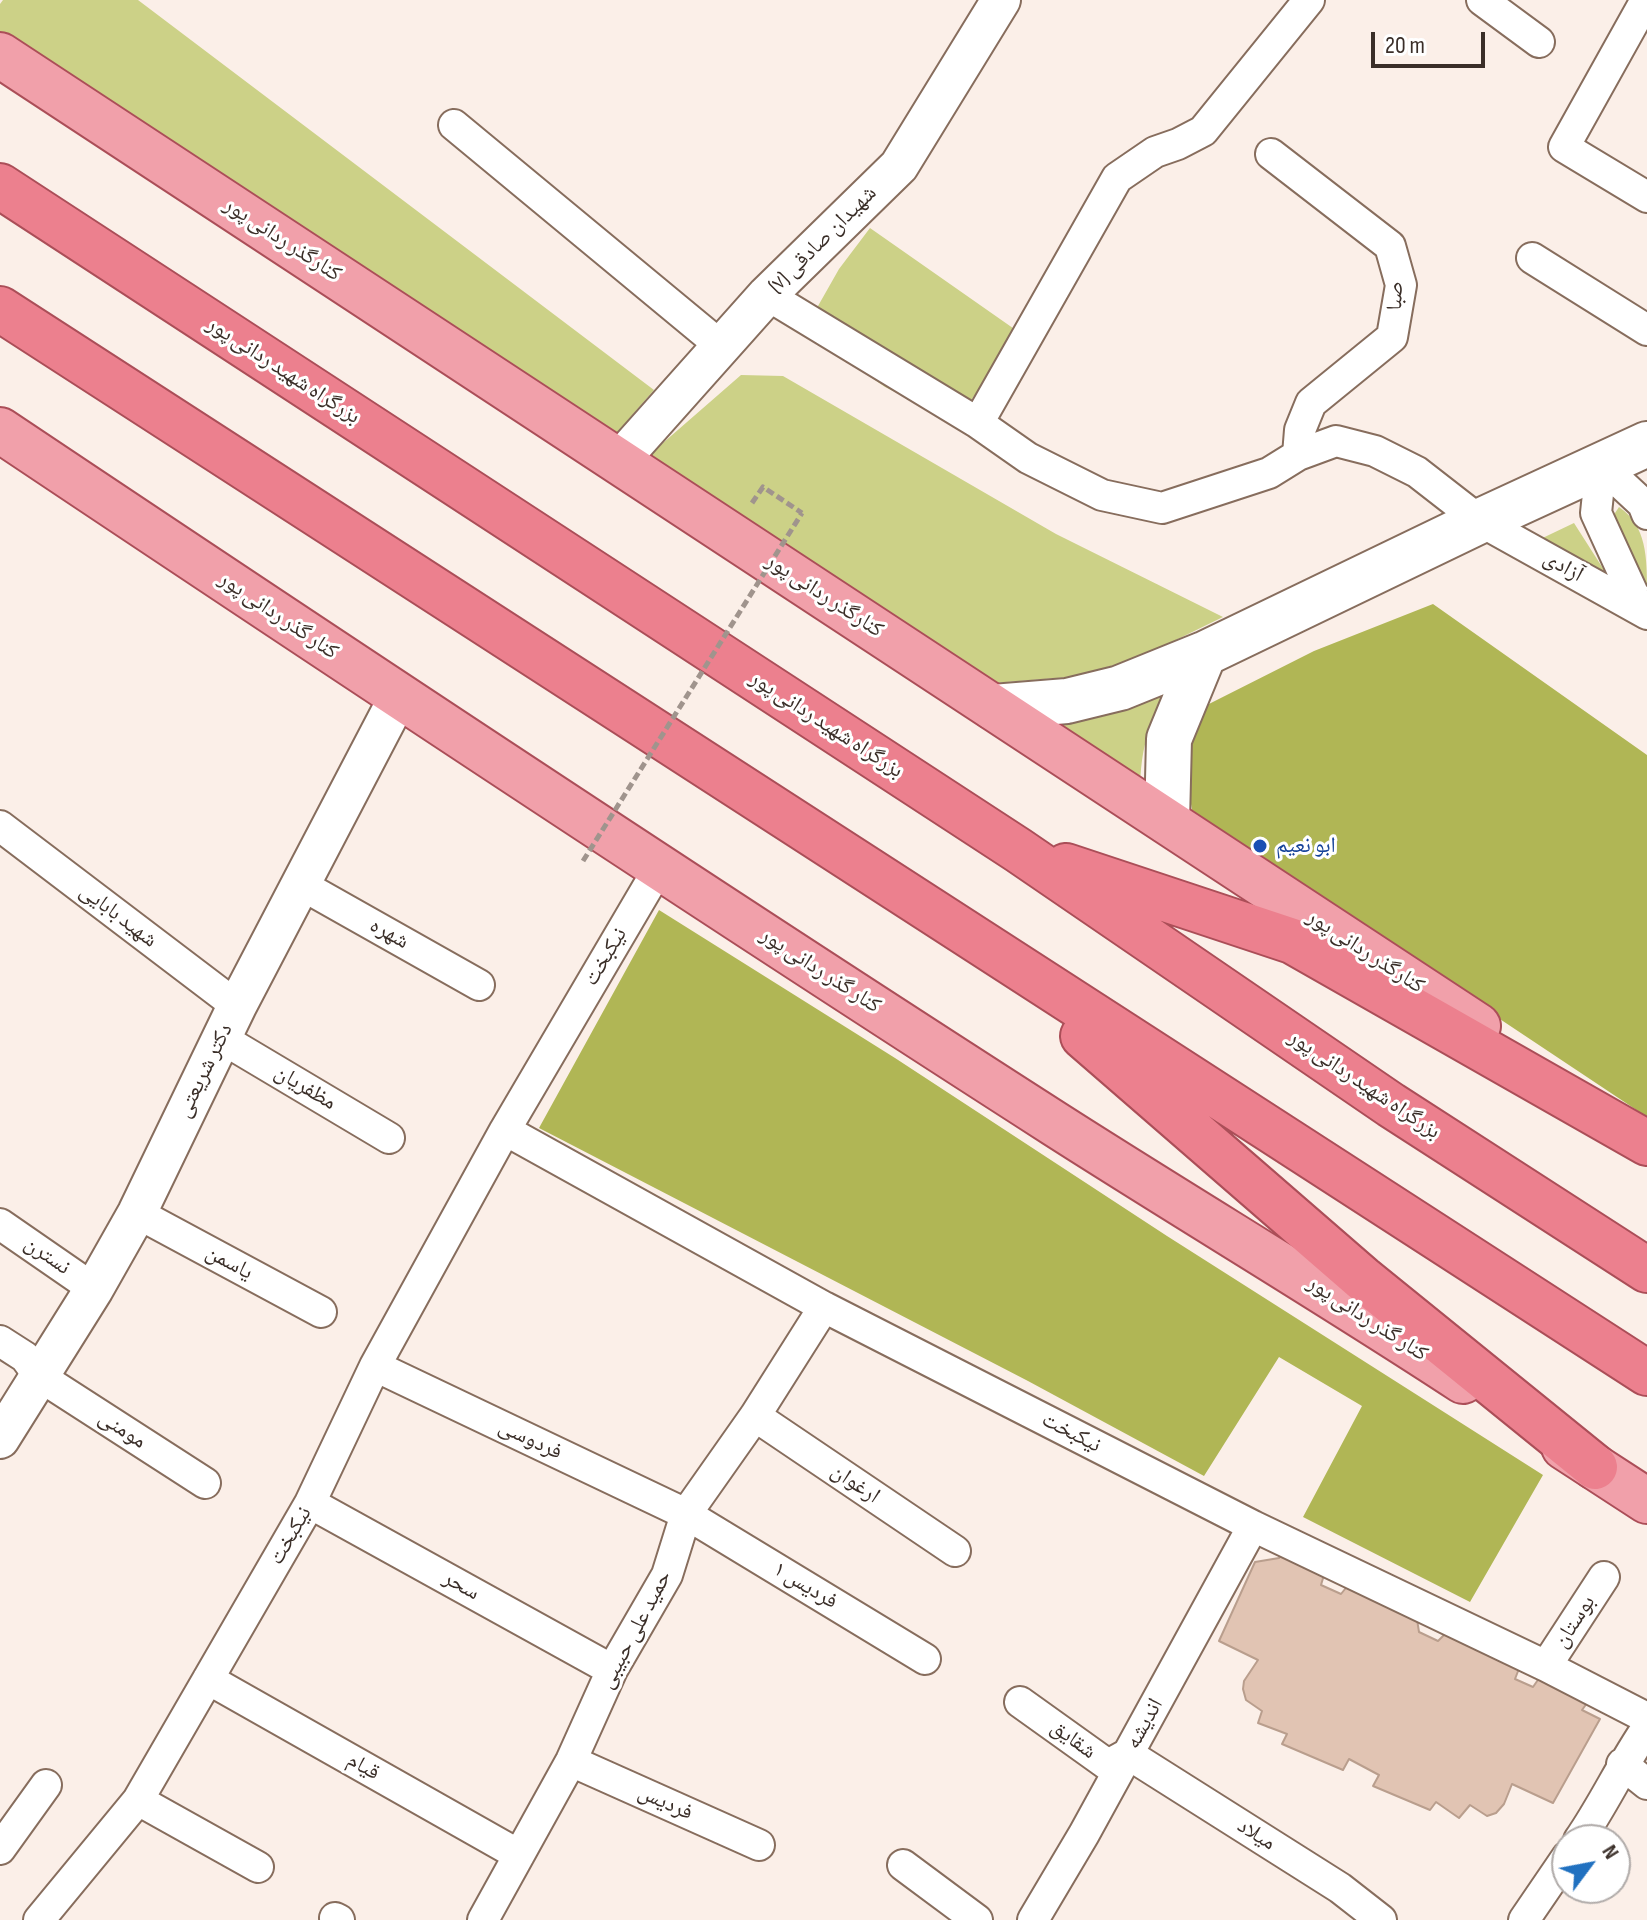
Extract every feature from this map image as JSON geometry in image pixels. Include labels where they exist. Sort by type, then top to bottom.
[{"type":"highway","points":[[0,153],[192,311]]},
{"type":"highway","name":"بزرگراه شهید ردانی پور","points":[[0,186],[1018,850],[1391,1105],[1647,1270]]},
{"type":"highway","points":[[0,309],[1647,1373]]},
{"type":"highway","points":[[1018,850],[1292,941],[1647,1141]]},
{"type":"highway","points":[[963,932],[1363,1279],[1595,1467]]},
{"type":"main road","name":"کنارگذر ردانی پور","points":[[0,55],[1167,821],[1647,1141]]},
{"type":"main road","name":"کنار گذر ردانی پور","points":[[0,430],[659,868],[1072,1135],[1363,1315],[1647,1501]]},
{"type":"main road","points":[[993,707],[1067,701],[1120,688],[1204,654],[1647,444]]},
{"type":"main road","points":[[1167,821],[1169,739],[1204,654]]},
{"type":"street","name":"شهیدان صادقی (۷)","points":[[619,461],[767,295],[899,166],[1001,0]]},
{"type":"street","points":[[978,423],[1117,178],[1155,152],[1203,131],[1309,0]]},
{"type":"street","points":[[1482,0],[1539,42]]},
{"type":"street","points":[[1646,0],[1564,147],[1647,196]]},
{"type":"street","points":[[454,125],[721,346]]},
{"type":"street","name":"صبا","points":[[1271,154],[1390,246],[1401,285],[1392,337],[1311,403],[1300,430],[1298,455]]},
{"type":"street","points":[[1532,258],[1647,330]]},
{"type":"street","name":"آزادی","points":[[767,295],[978,423],[1028,458],[1102,495],[1162,508],[1269,473],[1298,455],[1336,441],[1375,451],[1417,472],[1480,521],[1647,614]]},
{"type":"street","points":[[1601,465],[1643,504],[1647,514]]},
{"type":"street","points":[[1601,465],[1596,513],[1634,596],[1647,606]]},
{"type":"street","name":"دکتر شریعتی","points":[[0,1439],[94,1289],[137,1213],[229,1022],[399,696]]},
{"type":"street","name":"شهید بابایی","points":[[0,826],[229,1022]]},
{"type":"street","name":"نیکبخت","points":[[39,1920],[138,1800],[310,1503],[375,1366],[505,1130],[659,868]]},
{"type":"street","name":"شهره","points":[[300,884],[479,985]]},
{"type":"street","name":"مظفریان","points":[[229,1022],[389,1138]]},
{"type":"street","name":"نیکبخت","points":[[505,1130],[824,1307],[1253,1526],[1546,1666],[1647,1718]]},
{"type":"street","name":"یاسمن","points":[[137,1213],[321,1312]]},
{"type":"street","name":"نسترن","points":[[0,1224],[94,1289]]},
{"type":"street","name":"حمید علی حبیبی","points":[[483,1920],[571,1761],[612,1670],[667,1575],[686,1514],[755,1416],[824,1307]]},
{"type":"street","name":"مومنی","points":[[0,1341],[25,1357],[39,1376],[205,1483]]},
{"type":"street","name":"فردوسی","points":[[375,1366],[686,1514]]},
{"type":"street","name":"ارغوان","points":[[755,1416],[955,1551]]},
{"type":"street","name":"سحر","points":[[310,1503],[612,1670]]},
{"type":"street","name":"فردیس ۱","points":[[686,1514],[925,1659]]},
{"type":"street","name":"اندیشه","points":[[1033,1920],[1253,1526]]},
{"type":"street","name":"بوستان","points":[[1546,1666],[1604,1577]]},
{"type":"street","name":"قیام","points":[[208,1679],[519,1855]]},
{"type":"street","name":"شقایق","points":[[1020,1702],[1108,1765],[1128,1754]]},
{"type":"street","points":[[1590,1824],[1622,1764],[1647,1728]]},
{"type":"street","name":"میلاد","points":[[1128,1754],[1340,1888],[1381,1920]]},
{"type":"street","name":"فردیس","points":[[571,1761],[759,1845]]},
{"type":"street","points":[[1622,1764],[1647,1784]]},
{"type":"street","points":[[0,1849],[46,1785]]},
{"type":"street","points":[[138,1800],[258,1867]]},
{"type":"street","points":[[903,1865],[977,1920]]},
{"type":"street","points":[[1524,1920],[1551,1880]]},
{"type":"path","points":[[583,861],[802,513],[763,487]]},
{"type":"green space","points":[[3,0],[138,0],[654,390],[614,436],[0,34],[0,4]]},
{"type":"green space","points":[[870,228],[1020,333],[955,422],[885,387],[823,344],[818,306],[839,269]]},
{"type":"green space","points":[[741,375],[783,376],[1056,534],[1223,617],[1137,659],[1070,677],[994,683],[648,456]]},
{"type":"green space","points":[[1619,507],[1635,524],[1644,544],[1647,591],[1611,519]]},
{"type":"green space","points":[[1574,523],[1618,592],[1530,544]]},
{"type":"green space","points":[[1433,604],[1647,755],[1647,1117],[1252,854],[1192,810],[1184,762],[1201,708],[1314,651]]},
{"type":"green space","points":[[1186,676],[1151,727],[1143,752],[1140,787],[1038,718],[1088,719],[1130,709]]},
{"type":"green space","points":[[659,910],[1543,1475],[1470,1602],[1303,1517],[1362,1406],[1279,1357],[1204,1476],[1028,1381],[539,1128]]},
{"type":"building","points":[[1283,1549],[1326,1568],[1321,1585],[1341,1594],[1349,1584],[1416,1613],[1419,1632],[1438,1641],[1450,1629],[1520,1666],[1515,1679],[1533,1687],[1542,1674],[1590,1699],[1582,1710],[1600,1719],[1553,1803],[1512,1784],[1504,1804],[1496,1813],[1487,1816],[1470,1805],[1459,1818],[1436,1802],[1430,1810],[1373,1786],[1379,1775],[1349,1759],[1343,1770],[1282,1744],[1287,1734],[1258,1723],[1262,1711],[1246,1700],[1243,1689],[1244,1681],[1258,1660],[1219,1641],[1255,1562],[1279,1558]]},
{"type":"place","name":"ابو نعیم","points":[[1260,846]]}]
